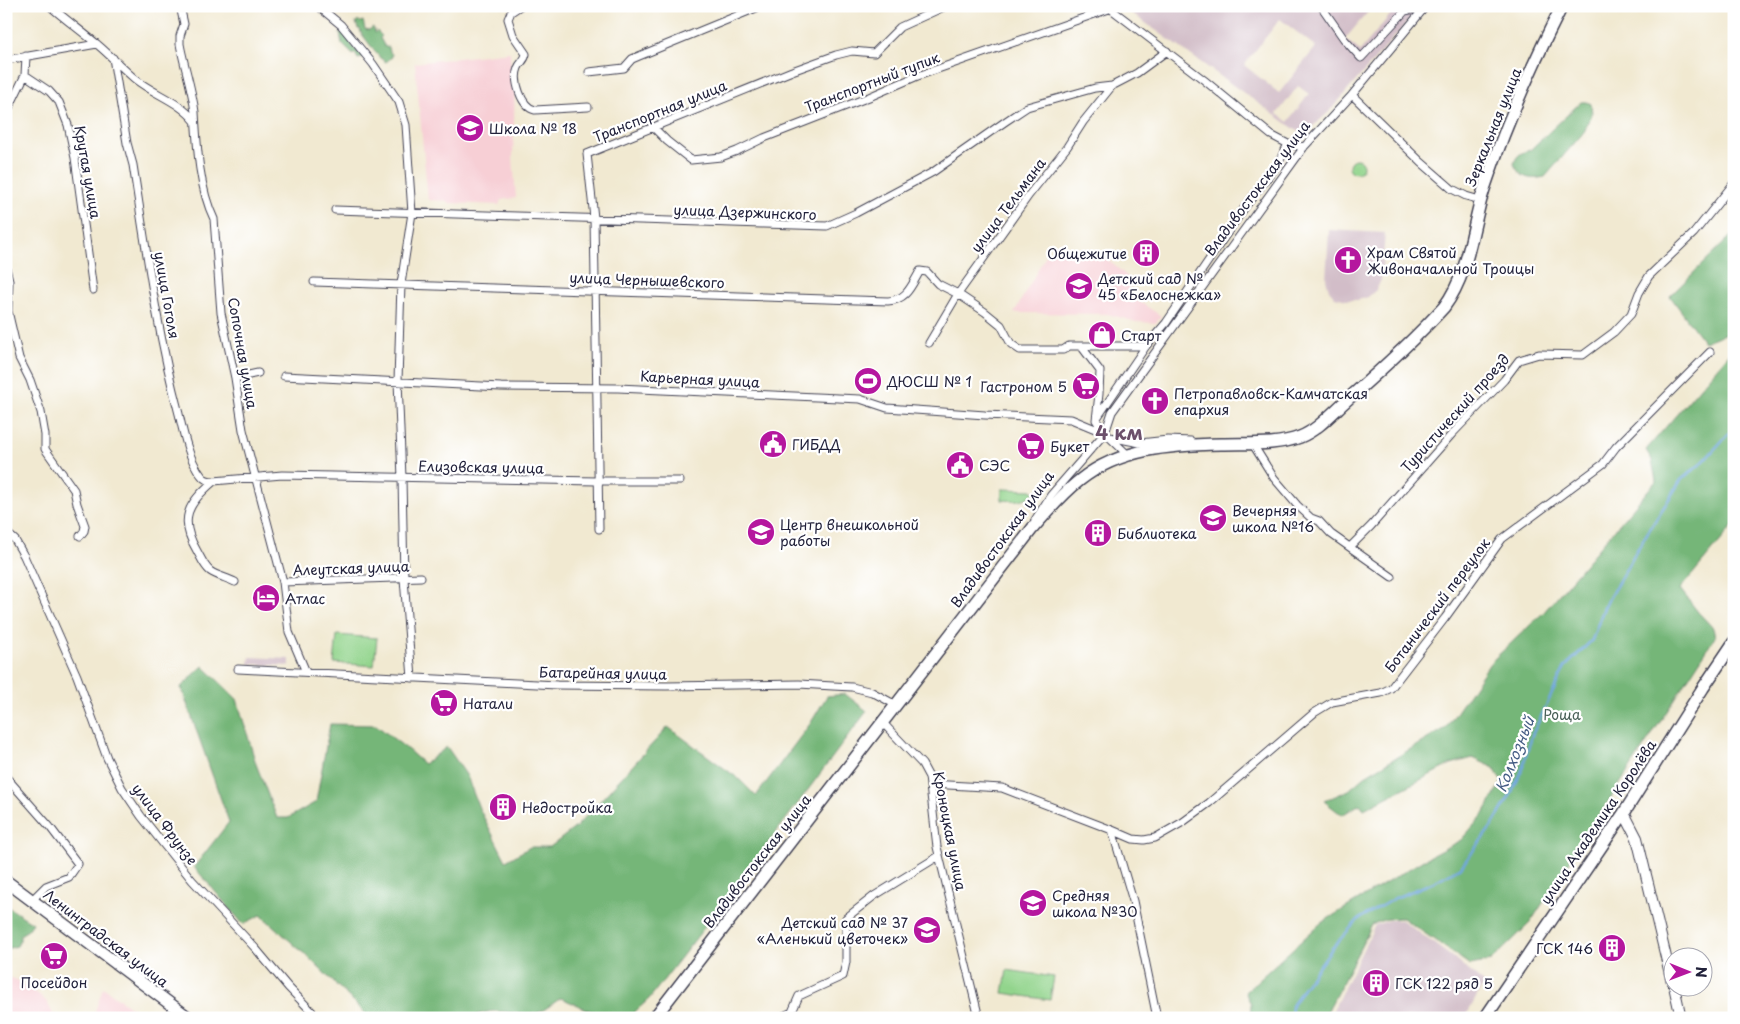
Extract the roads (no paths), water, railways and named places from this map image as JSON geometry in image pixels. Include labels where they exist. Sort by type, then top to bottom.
[{"type":"main road","name":"Зеркальная улица","points":[[1032,529],[1064,494],[1081,480],[1102,466],[1128,455],[1167,446],[1285,440],[1313,430],[1432,320],[1453,295],[1461,278],[1480,200],[1514,108],[1562,6]]},
{"type":"main road","name":"Владивостокская улица","points":[[654,1018],[1032,529]]},
{"type":"main road","name":"улица Академика Королёва","points":[[1485,1018],[1624,813],[1734,642]]},
{"type":"main road","name":"Ленинградская улица","points":[[6,881],[189,1018]]},
{"type":"street","points":[[50,6],[136,79],[159,96],[171,100],[182,108],[195,122]]},
{"type":"street","name":"Сопочная улица","points":[[180,6],[184,24],[180,35],[180,44],[194,111],[199,159],[208,206],[214,219],[221,313],[243,430],[283,582],[289,632],[306,672]]},
{"type":"street","points":[[318,6],[339,22],[355,40],[399,102],[406,129],[412,213],[401,284],[398,381],[404,579],[412,678]]},
{"type":"street","points":[[520,6],[512,12],[508,19],[513,35],[526,54],[525,59],[517,70],[523,102],[529,108],[535,110],[588,107]]},
{"type":"street","points":[[589,72],[624,68],[632,59],[761,6]]},
{"type":"street","name":"Транспортная улица","points":[[599,529],[594,218],[587,154],[784,74],[836,55],[852,52],[874,53],[900,27],[946,6]]},
{"type":"street","points":[[1321,6],[1344,39],[1361,58],[1405,11],[1425,7]]},
{"type":"street","name":"Владивостокская улица","points":[[1032,529],[1042,508],[1051,495],[1107,435],[1112,412],[1304,147],[1352,95],[1425,7]]},
{"type":"street","points":[[1108,8],[1167,51],[1271,135],[1288,144],[1304,147]]},
{"type":"street","name":"Транспортный тупик","points":[[654,128],[691,160],[721,157],[915,77],[1108,8]]},
{"type":"street","points":[[6,60],[97,44]]},
{"type":"street","name":"улица Дзержинского","points":[[335,210],[827,226],[856,214],[933,172],[1006,120],[1027,108],[1095,88],[1112,86],[1137,73],[1167,51]]},
{"type":"street","points":[[6,114],[25,75],[26,56]]},
{"type":"street","name":"улица Гоголя","points":[[113,58],[127,143],[133,165],[156,314],[172,388],[182,426],[196,466],[204,479],[214,481]]},
{"type":"street","name":"Крутая улица","points":[[25,75],[49,91],[59,102],[68,125],[75,158],[92,290]]},
{"type":"street","name":"улица Тельмана","points":[[929,343],[958,294],[1029,195],[1067,148],[1083,122],[1112,86]]},
{"type":"street","points":[[1352,95],[1421,162],[1452,188],[1466,196],[1480,200]]},
{"type":"street","points":[[1096,420],[1146,346],[1166,323],[1245,207],[1278,164],[1288,144]]},
{"type":"street","name":"Туристический проезд","points":[[1350,547],[1371,526],[1452,434],[1504,380],[1519,360],[1539,354],[1583,355],[1614,332],[1631,314],[1649,276],[1694,233],[1734,183]]},
{"type":"street","points":[[6,268],[9,280],[8,311],[18,358],[30,380],[41,412],[45,435],[45,449],[74,490],[84,526],[84,531],[80,536]]},
{"type":"street","name":"улица Чернышевского","points":[[314,282],[888,301],[897,300],[904,296],[920,271],[927,272],[938,284],[958,294]]},
{"type":"street","points":[[958,294],[1001,325],[1011,344],[1020,350],[1063,350],[1069,346],[1146,346]]},
{"type":"street","points":[[1081,346],[1100,370],[1096,420],[1107,435]]},
{"type":"street","name":"Ботанический переулок","points":[[930,784],[1002,788],[1133,839],[1155,838],[1183,822],[1209,803],[1314,713],[1332,702],[1381,693],[1391,688],[1502,539],[1603,464],[1616,447],[1710,352]]},
{"type":"street","points":[[234,378],[258,374]]},
{"type":"street","name":"Карьерная улица","points":[[284,376],[501,388],[596,388],[860,399],[887,408],[1071,419],[1107,435],[1140,443],[1182,440],[1206,444]]},
{"type":"street","name":"Карьерная улица","points":[[1107,435],[1128,455]]},
{"type":"street","points":[[1252,443],[1274,478],[1297,506],[1311,518],[1319,521],[1331,534],[1392,577]]},
{"type":"street","name":"Елизовская улица","points":[[256,478],[282,475],[680,482]]},
{"type":"street","points":[[235,582],[211,571],[205,566],[190,541],[187,525],[188,511],[192,502],[214,481],[256,478]]},
{"type":"street","name":"улица Фрунзе","points":[[6,532],[15,540],[24,556],[77,676],[107,758],[122,788],[136,810],[192,880],[318,1018]]},
{"type":"street","name":"Алеутская улица","points":[[283,582],[421,578]]},
{"type":"street","name":"Батарейная улица","points":[[238,669],[557,685],[799,684],[852,687],[872,692],[896,705]]},
{"type":"street","name":"Кроноцкая улица","points":[[883,722],[922,764],[929,777],[939,856],[979,1018]]},
{"type":"street","points":[[6,777],[50,827],[78,864],[69,877],[46,886],[31,901]]},
{"type":"street","points":[[1624,813],[1637,838],[1663,946]]},
{"type":"street","points":[[1112,830],[1133,901],[1156,1013],[1153,1018]]},
{"type":"street","points":[[780,1018],[792,1012],[799,996],[843,976],[846,962],[846,918],[874,896],[939,856]]},
{"type":"street","points":[[1676,996],[1681,1018]]},
{"type":"waterway","name":"Колхозный","points":[[1291,1018],[1292,1006],[1303,988],[1333,947],[1359,919],[1395,898],[1434,882],[1461,867],[1492,826],[1521,773],[1532,735],[1565,667],[1592,640],[1605,605],[1681,480],[1703,462],[1730,432],[1734,431]]},
{"type":"place","name":"Школа № 18","points":[[470,128]]},
{"type":"place","name":"Общежитие","points":[[1146,253]]},
{"type":"place","name":"Храм Святой Живоначальной Троицы","points":[[1348,260]]},
{"type":"place","name":"Детский сад № 45 «Белоснежка»","points":[[1079,286]]},
{"type":"place","name":"Старт","points":[[1102,335]]},
{"type":"place","name":"ДЮСШ № 1","points":[[868,381]]},
{"type":"place","name":"Гастроном 5","points":[[1086,386]]},
{"type":"place","name":"Петропавловск-Камчатская епархия","points":[[1155,401]]},
{"type":"place","name":"ГИБДД","points":[[773,444]]},
{"type":"place","name":"Букет","points":[[1031,446]]},
{"type":"place","name":"СЭС","points":[[960,465]]},
{"type":"place","name":"Вечерняя школа №16","points":[[1213,518]]},
{"type":"place","name":"Центр внешкольной работы","points":[[761,532]]},
{"type":"place","name":"Библиотека","points":[[1098,533]]},
{"type":"place","name":"Атлас","points":[[266,598]]},
{"type":"place","name":"Натали","points":[[444,703]]},
{"type":"place","name":"Недостройка","points":[[503,807]]},
{"type":"place","name":"Средняя школа №30","points":[[1033,903]]},
{"type":"place","name":"Детский сад № 37 «Аленький цветочек»","points":[[927,930]]},
{"type":"place","name":"ГСК 146","points":[[1612,948]]},
{"type":"place","name":"Посейдон","points":[[54,956]]},
{"type":"place","name":"ГСК 122 ряд 5","points":[[1376,983]]},
{"type":"district","name":"4 км","points":[[1119,432]]},
{"type":"park label","name":"Роща","points":[[1562,714]]}]
